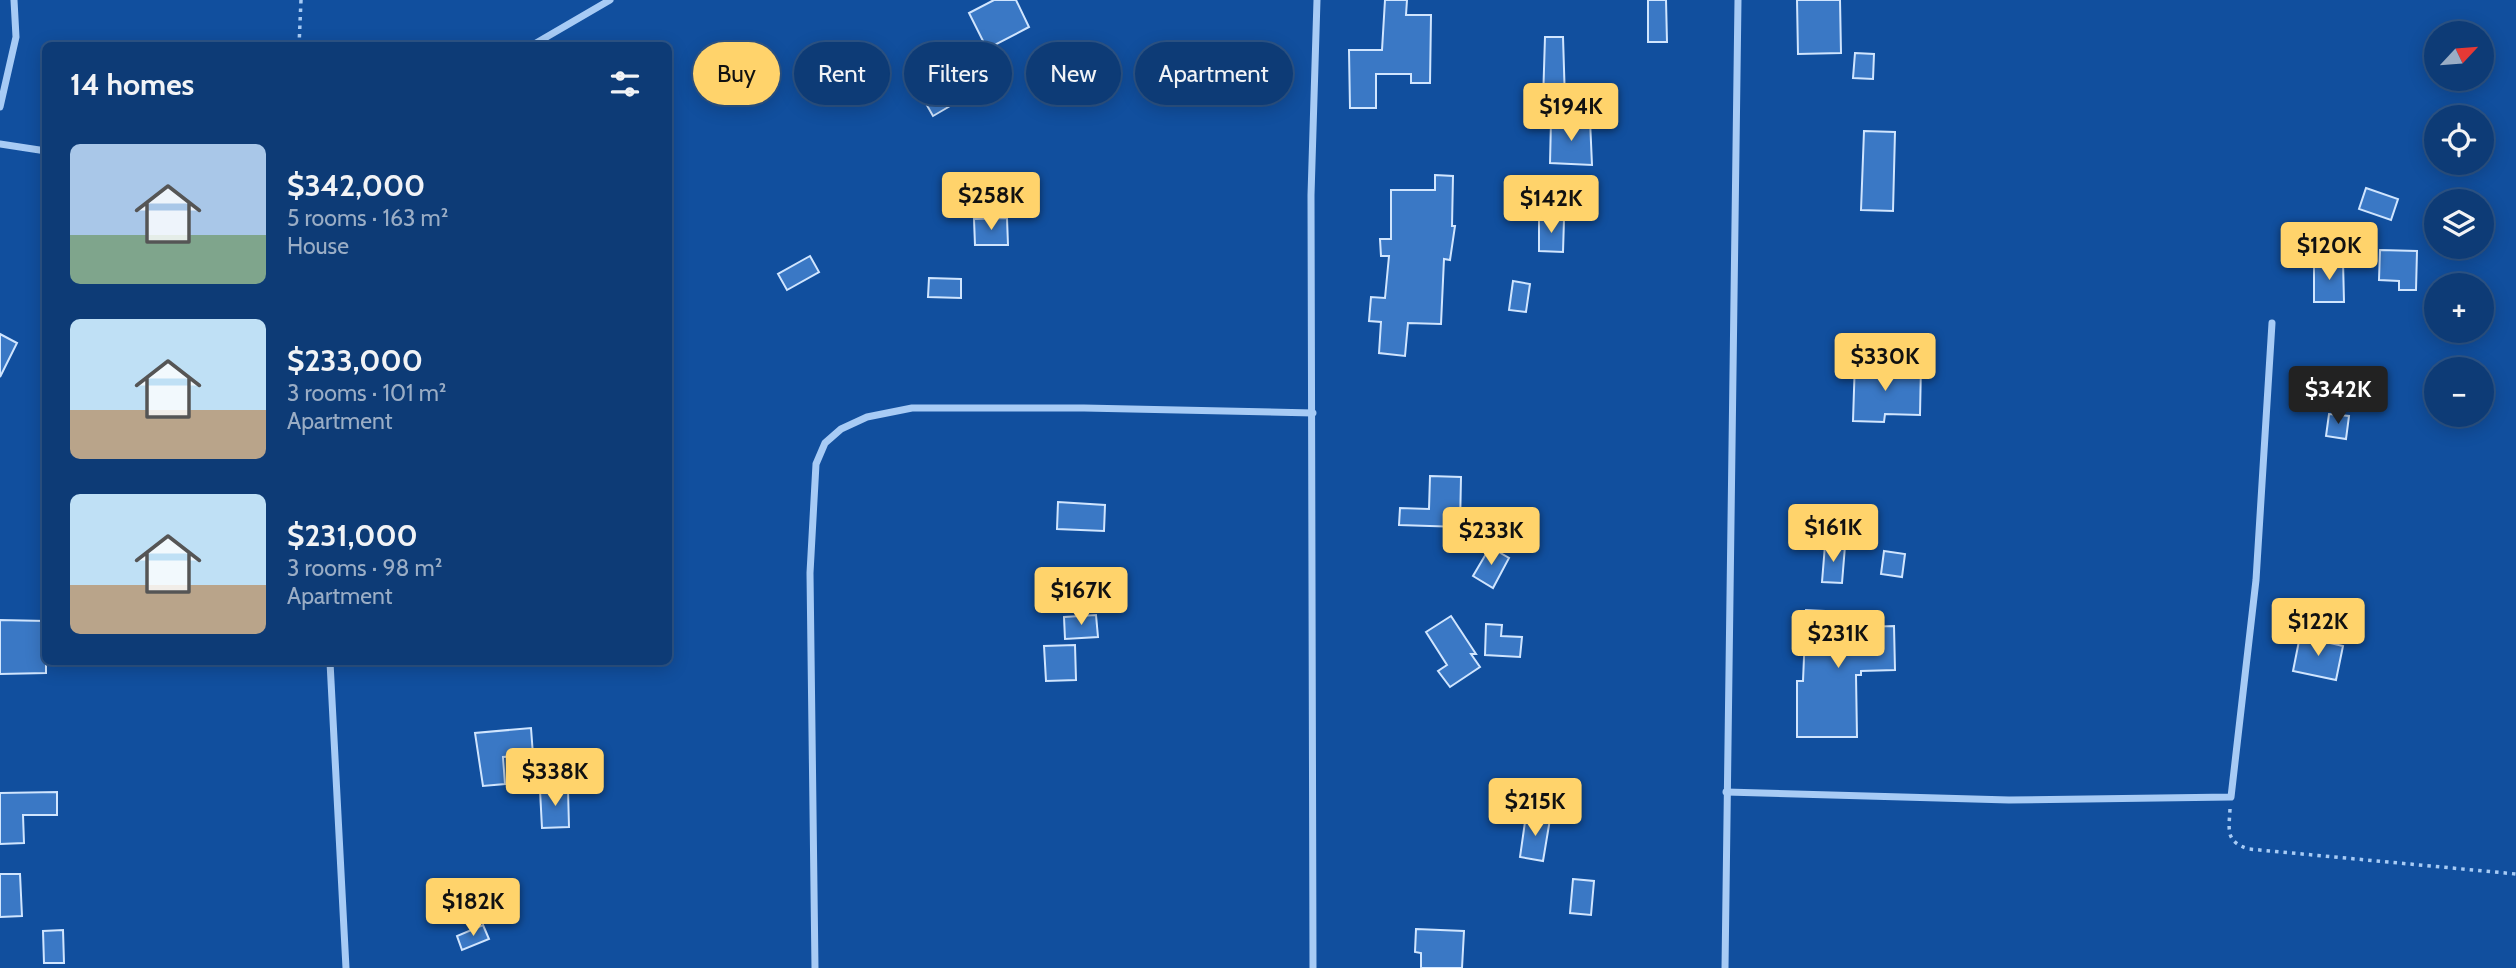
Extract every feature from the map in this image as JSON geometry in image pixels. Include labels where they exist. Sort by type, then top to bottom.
[{"type":"street","points":[[0,107],[16,37],[14,0]]},
{"type":"street","points":[[538,42],[610,0]]},
{"type":"street","points":[[1313,968],[1310,715],[1313,413],[1311,195],[1317,0]]},
{"type":"street","points":[[1725,968],[1726,792],[1733,544],[1738,0]]},
{"type":"street","points":[[0,145],[42,150]]},
{"type":"street","points":[[1726,792],[2009,800],[2231,797],[2256,580],[2272,323]]},
{"type":"street","points":[[815,968],[810,573],[816,464],[825,443],[841,429],[867,418],[912,408],[1045,407],[1313,413]]},
{"type":"street","points":[[330,665],[346,968]]},
{"type":"path","points":[[299,42],[301,0]]},
{"type":"path","points":[[2231,797],[2229,830],[2237,846],[2516,874]]},
{"type":"building","points":[[994,0],[1016,0],[1029,27],[1000,42],[984,42],[969,13]]},
{"type":"building","points":[[1385,0],[1407,0],[1406,15],[1431,15],[1430,83],[1411,83],[1411,74],[1376,74],[1376,108],[1350,108],[1349,50],[1382,50]]},
{"type":"building","points":[[1648,0],[1666,0],[1667,42],[1648,42]]},
{"type":"building","points":[[1797,0],[1840,0],[1841,53],[1798,54]]},
{"type":"building","points":[[1545,37],[1563,37],[1565,101],[1543,101]]},
{"type":"building","points":[[1855,53],[1874,54],[1873,79],[1853,78]]},
{"type":"building","points":[[927,105],[952,105],[933,116]]},
{"type":"building","points":[[1590,120],[1592,165],[1550,163],[1551,121]]},
{"type":"building","points":[[1864,131],[1895,132],[1893,211],[1861,210]]},
{"type":"building","points":[[1435,175],[1453,176],[1452,226],[1455,226],[1450,260],[1444,259],[1441,324],[1408,323],[1405,356],[1379,353],[1381,322],[1369,321],[1371,297],[1385,298],[1389,256],[1381,256],[1380,239],[1391,239],[1391,190],[1435,190]]},
{"type":"building","points":[[2366,188],[2398,199],[2391,220],[2359,209]]},
{"type":"building","points":[[1007,218],[1008,245],[975,245],[974,219]]},
{"type":"building","points":[[1539,219],[1564,219],[1563,252],[1539,251]]},
{"type":"building","points":[[2380,250],[2417,251],[2416,290],[2399,290],[2399,281],[2379,280]]},
{"type":"building","points":[[810,256],[819,272],[787,290],[778,274]]},
{"type":"building","points":[[2314,261],[2343,261],[2344,302],[2314,302]]},
{"type":"building","points":[[929,278],[961,279],[961,298],[928,297]]},
{"type":"building","points":[[1513,281],[1530,284],[1526,312],[1509,310]]},
{"type":"building","points":[[0,334],[17,343],[0,377]]},
{"type":"building","points":[[1855,360],[1872,361],[1872,373],[1906,374],[1906,364],[1921,364],[1920,415],[1885,414],[1884,422],[1853,421]]},
{"type":"building","points":[[2329,414],[2349,416],[2346,439],[2326,436]]},
{"type":"building","points":[[1430,476],[1461,477],[1460,527],[1399,525],[1400,508],[1429,509]]},
{"type":"building","points":[[1058,502],[1105,505],[1104,531],[1057,529]]},
{"type":"building","points":[[1825,545],[1845,546],[1842,583],[1822,582]]},
{"type":"building","points":[[1490,547],[1509,558],[1493,588],[1473,576]]},
{"type":"building","points":[[1884,551],[1905,554],[1902,577],[1881,574]]},
{"type":"building","points":[[1806,610],[1864,613],[1864,627],[1894,626],[1895,670],[1861,671],[1861,675],[1856,675],[1857,737],[1797,737],[1797,681],[1803,681]]},
{"type":"building","points":[[1096,615],[1098,637],[1065,639],[1064,617]]},
{"type":"building","points":[[1451,616],[1476,654],[1471,654],[1480,667],[1450,687],[1438,671],[1447,665],[1426,632]]},
{"type":"building","points":[[0,620],[42,621],[42,665],[46,665],[46,673],[0,674]]},
{"type":"building","points":[[1486,624],[1502,625],[1501,636],[1522,637],[1520,657],[1485,655]]},
{"type":"building","points":[[2300,636],[2343,646],[2336,680],[2293,671]]},
{"type":"building","points":[[1075,645],[1076,680],[1046,681],[1044,646]]},
{"type":"building","points":[[531,728],[533,755],[503,757],[505,784],[483,786],[475,733]]},
{"type":"building","points":[[568,789],[569,827],[542,828],[540,790]]},
{"type":"building","points":[[57,792],[57,815],[23,815],[24,843],[0,844],[0,793]]},
{"type":"building","points":[[1526,815],[1550,819],[1543,861],[1520,857]]},
{"type":"building","points":[[0,874],[20,874],[22,916],[0,917]]},
{"type":"building","points":[[1573,879],[1594,881],[1591,915],[1570,913]]},
{"type":"building","points":[[483,925],[489,939],[462,950],[457,936]]},
{"type":"building","points":[[1416,929],[1464,931],[1462,968],[1421,968],[1421,953],[1415,952]]},
{"type":"building","points":[[63,930],[64,963],[44,963],[43,931]]}]
